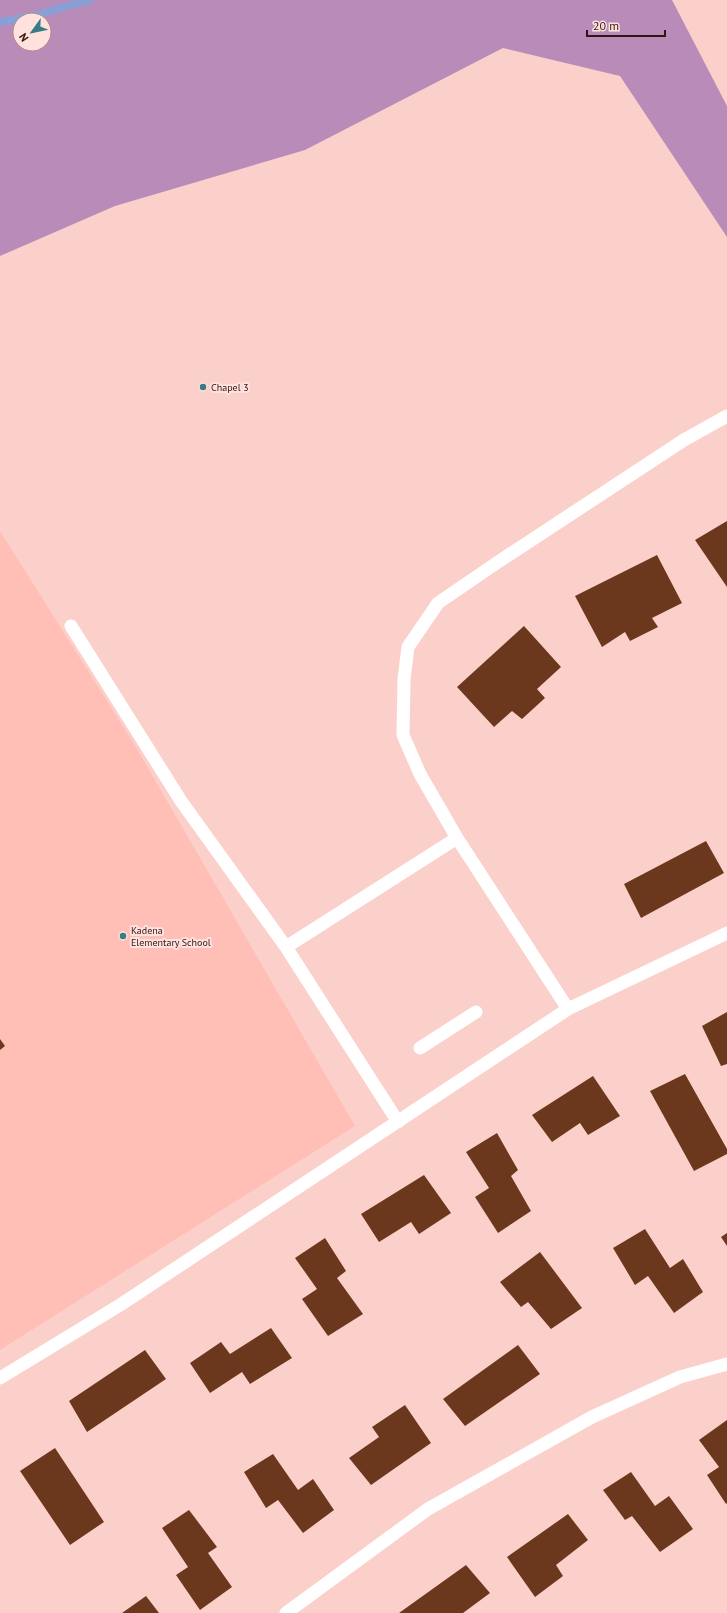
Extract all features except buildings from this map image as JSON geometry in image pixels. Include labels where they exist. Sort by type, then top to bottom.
[{"type":"lane","points":[[568,1009],[457,838],[420,774],[403,735],[404,679],[408,647],[438,603],[684,440],[727,416]]},
{"type":"lane","points":[[71,626],[180,801],[286,947],[398,1122]]},
{"type":"lane","points":[[286,947],[457,838]]},
{"type":"lane","points":[[0,1378],[120,1304],[568,1009],[727,933]]},
{"type":"lane","points":[[420,1048],[476,1012]]},
{"type":"lane","points":[[286,1613],[428,1509],[592,1417],[680,1377],[727,1364]]},
{"type":"shaded area","points":[[0,0],[672,0],[727,106],[727,237],[620,76],[503,48],[305,150],[115,206],[0,256]]},
{"type":"shaded area","name":"Kadena Elementary School","points":[[0,531],[136,747],[355,1126],[0,1350]]},
{"type":"waterway","points":[[0,22],[32,16],[90,0]]},
{"type":"place","name":"Chapel 3","points":[[203,387]]},
{"type":"place","name":"Kadena Elementary School","points":[[123,936]]}]
